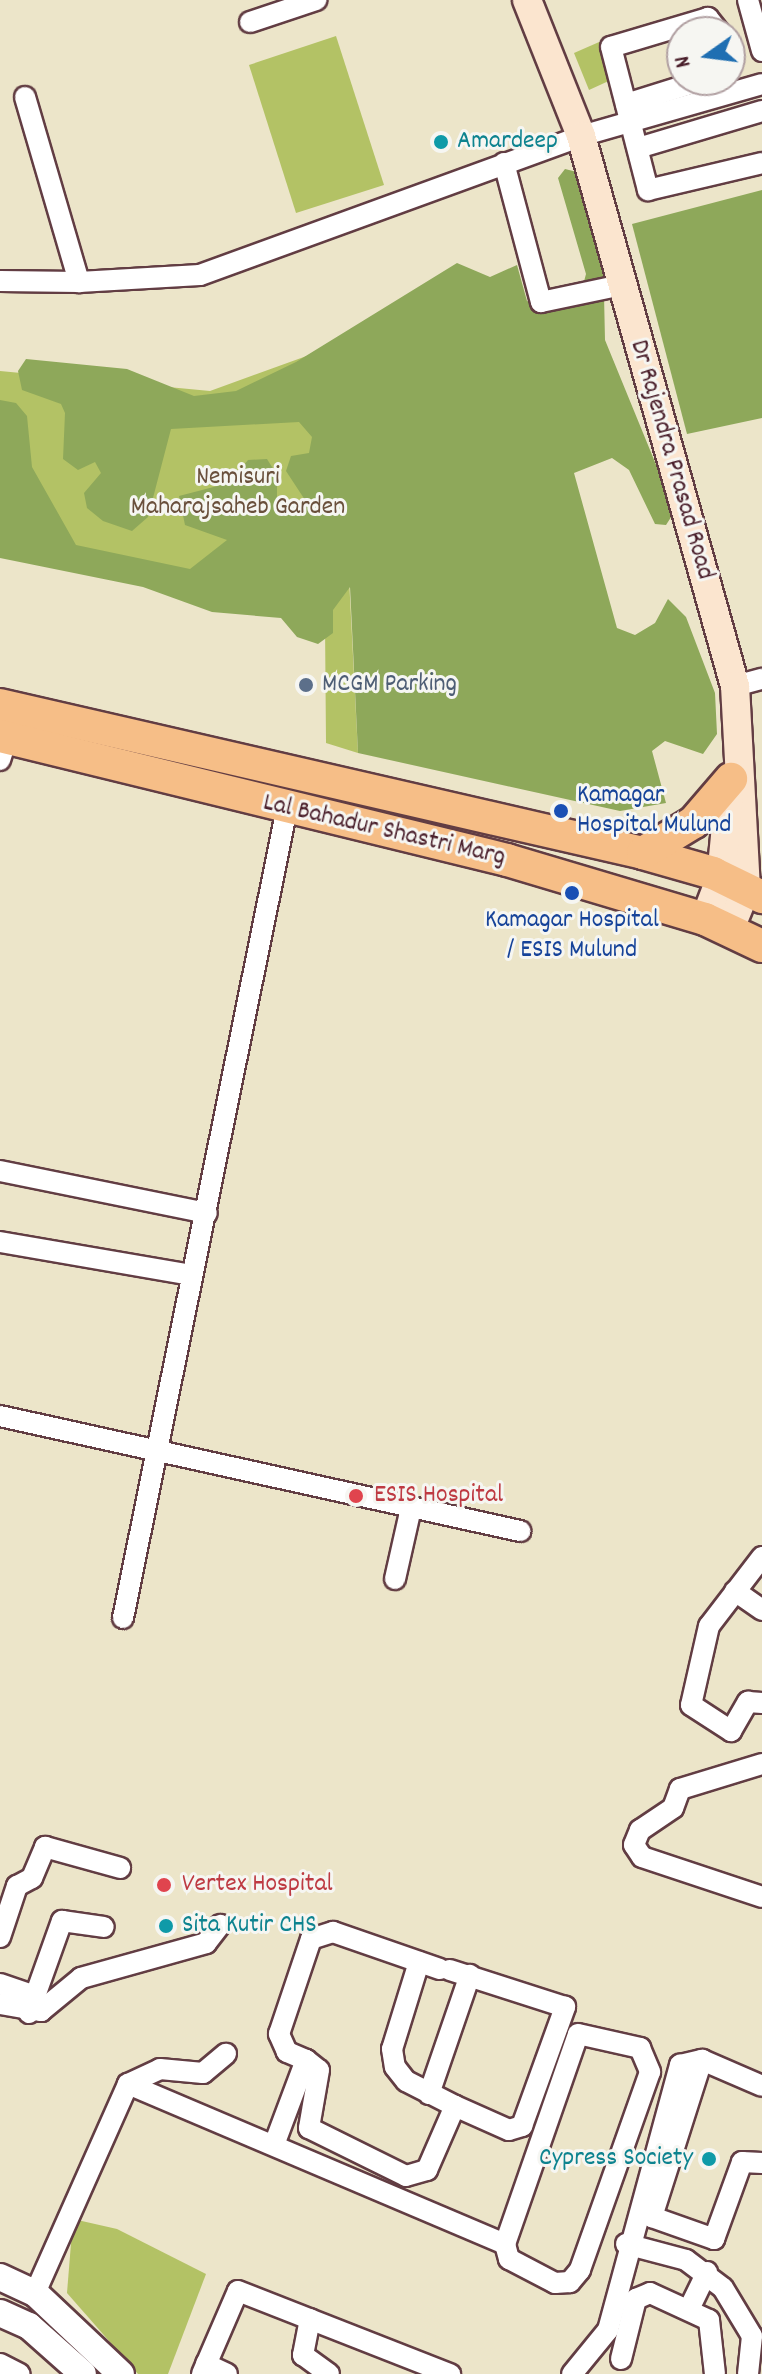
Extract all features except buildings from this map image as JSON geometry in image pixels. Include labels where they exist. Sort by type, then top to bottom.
[{"type":"main road","name":"Dr Rajendra Prasad Road","points":[[527,0],[581,136],[622,285],[748,682],[735,766],[753,817],[743,888],[717,925]]},
{"type":"main road","name":"Lal Bahadur Shastri Marg","points":[[0,705],[643,853],[743,888]]},
{"type":"main road","name":"Lal Bahadur Shastri Marg","points":[[2,745],[507,860],[717,925],[762,946]]},
{"type":"main road","points":[[643,853],[694,822],[735,766]]},
{"type":"main road","points":[[735,766],[743,888]]},
{"type":"street","points":[[250,22],[316,0]]},
{"type":"street","points":[[748,0],[762,51]]},
{"type":"street","points":[[666,29],[615,43],[629,113],[653,193],[762,163]]},
{"type":"street","points":[[0,281],[79,282],[200,275],[581,136],[667,96]]},
{"type":"street","points":[[629,113],[676,96]]},
{"type":"street","points":[[25,97],[79,282]]},
{"type":"street","points":[[638,148],[762,111]]},
{"type":"street","points":[[504,163],[541,302],[622,285]]},
{"type":"street","points":[[123,1618],[287,808]]},
{"type":"street","points":[[0,1171],[207,1213]]},
{"type":"street","points":[[0,1242],[192,1275]]},
{"type":"street","points":[[0,1416],[520,1531]]},
{"type":"street","points":[[395,1579],[411,1508]]},
{"type":"street","points":[[762,1557],[704,1637],[691,1705],[731,1731],[748,1702],[762,1703]]},
{"type":"street","points":[[735,1591],[762,1610]]},
{"type":"street","points":[[762,1764],[680,1789],[673,1808],[640,1830],[634,1845],[642,1857],[762,1897]]},
{"type":"street","points":[[0,1937],[17,1886],[32,1878],[40,1850],[120,1868]]},
{"type":"street","points":[[32,2004],[62,1921],[104,1927]]},
{"type":"street","points":[[0,2004],[32,2004],[81,1978],[206,1943],[220,1925]]},
{"type":"street","points":[[419,1962],[392,2049],[406,2081],[509,2130],[522,2126],[566,2016],[557,2000],[419,1962],[333,1932],[311,1939],[279,2034],[287,2052],[319,2070],[309,2128],[406,2176],[427,2170],[455,2106]]},
{"type":"street","points":[[429,2094],[453,1971]]},
{"type":"street","points":[[0,1984],[32,2004]]},
{"type":"street","points":[[578,2034],[640,2048],[650,2072],[580,2270],[570,2282],[555,2283],[509,2259],[505,2244],[578,2034]]},
{"type":"street","points":[[83,2374],[2,2318],[128,2084],[160,2069],[203,2073],[226,2054]]},
{"type":"street","points":[[274,2145],[306,2060]]},
{"type":"street","points":[[572,2374],[608,2330],[626,2244],[680,2065],[702,2060],[762,2086]]},
{"type":"street","points":[[702,2060],[652,2217],[714,2239],[742,2162],[762,2163]]},
{"type":"street","points":[[128,2084],[505,2244]]},
{"type":"street","points":[[626,2244],[707,2272],[752,2336],[748,2374]]},
{"type":"street","points":[[690,2307],[707,2272]]},
{"type":"street","points":[[18,2285],[121,2374]]},
{"type":"street","points":[[227,2374],[204,2369],[238,2291],[450,2374]]},
{"type":"street","points":[[621,2359],[636,2299],[650,2293],[690,2307],[715,2334],[715,2374]]},
{"type":"street","points":[[310,2319],[302,2350],[306,2360],[329,2374]]},
{"type":"green space","points":[[336,36],[384,185],[296,213],[249,65]]},
{"type":"green space","points":[[606,39],[613,79],[589,90],[574,53]]},
{"type":"green space","points":[[565,169],[577,172],[603,249],[605,340],[675,511],[666,525],[655,524],[629,470],[612,458],[574,473],[617,628],[635,635],[655,623],[668,599],[686,617],[715,693],[717,734],[703,754],[665,741],[652,751],[666,803],[620,811],[358,753],[350,587],[333,610],[333,633],[318,644],[297,637],[281,618],[212,612],[143,587],[0,558],[0,400],[16,403],[27,416],[32,467],[76,545],[190,569],[227,540],[185,525],[179,496],[229,483],[248,460],[267,459],[277,475],[277,512],[305,500],[286,471],[291,456],[309,453],[312,437],[299,422],[171,429],[148,517],[132,531],[103,521],[87,508],[84,493],[101,473],[95,462],[78,470],[63,459],[65,413],[61,404],[22,390],[18,371],[26,359],[127,369],[194,396],[236,391],[296,362],[457,263],[490,277],[517,265],[527,301],[550,308],[579,300],[586,274],[558,178]]},
{"type":"green space","points":[[762,190],[762,418],[687,434],[632,224]]},
{"type":"green space","name":"Nemisuri Maharajsaheb Garden","points":[[337,345],[358,753],[326,743],[325,624],[0,547],[0,371],[210,391]]},
{"type":"green space","points":[[73,2219],[117,2229],[206,2274],[168,2374],[138,2374],[67,2293]]},
{"type":"place","name":"Amardeep","points":[[441,142]]},
{"type":"place","name":"MCGM Parking","points":[[306,685]]},
{"type":"place","name":"Kamagar Hospital Mulund","points":[[561,811]]},
{"type":"place","name":"Kamagar Hospital / ESIS Mulund","points":[[572,893]]},
{"type":"place","name":"ESIS Hospital","points":[[356,1496]]},
{"type":"place","name":"Vertex Hospital","points":[[164,1885]]},
{"type":"place","name":"Sita Kutir CHS","points":[[166,1926]]},
{"type":"place","name":"Cypress Society","points":[[709,2159]]}]
